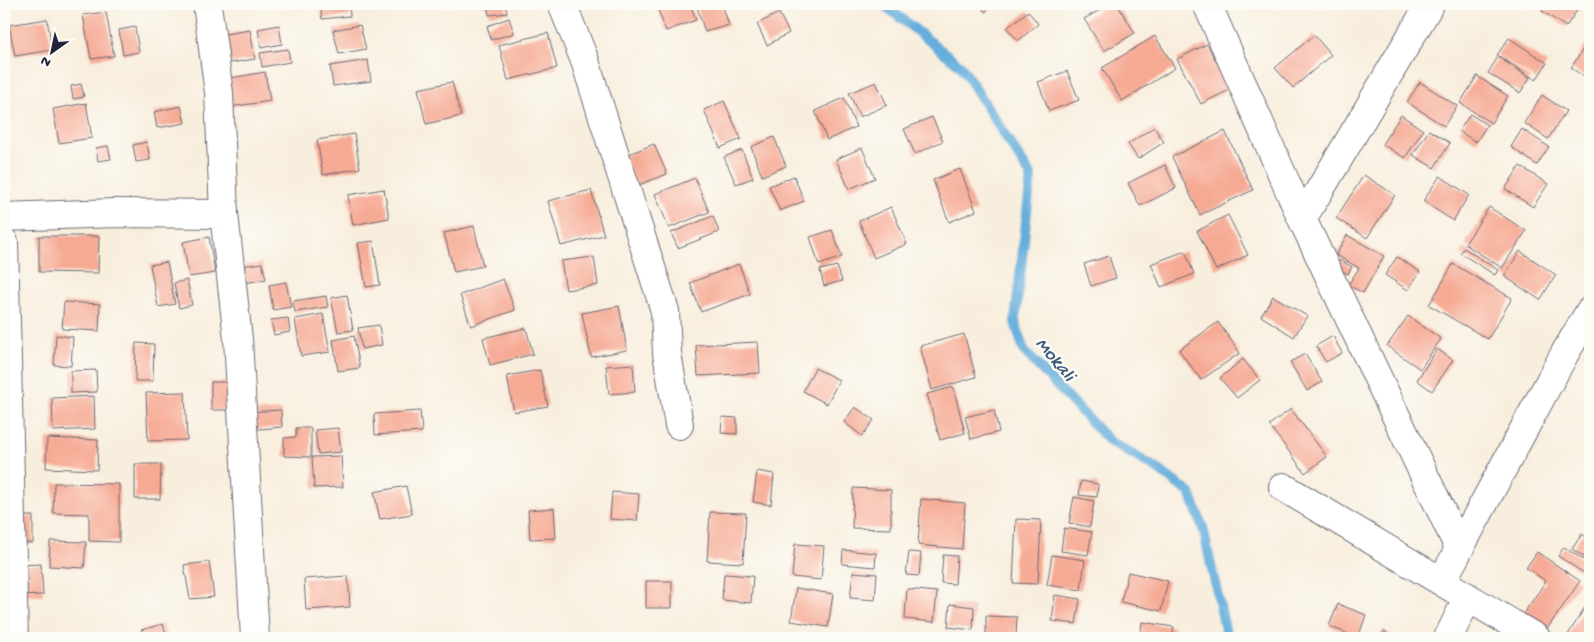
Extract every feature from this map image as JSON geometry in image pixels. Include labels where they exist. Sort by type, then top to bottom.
[{"type":"street","points":[[207,4],[219,93],[224,214],[238,339],[255,638]]},
{"type":"street","points":[[562,4],[586,61],[665,311],[667,353],[679,425]]},
{"type":"street","points":[[1207,4],[1302,219],[1459,548]]},
{"type":"street","points":[[1302,219],[1352,139],[1430,4]]},
{"type":"street","points":[[4,217],[115,213],[224,214]]},
{"type":"street","points":[[4,242],[14,638]]},
{"type":"street","points":[[1442,581],[1565,353],[1590,311]]},
{"type":"street","points":[[1283,487],[1536,638]]},
{"type":"street","points":[[1448,638],[1468,597]]},
{"type":"building","points":[[320,4],[349,4],[350,16],[322,19]]},
{"type":"building","points":[[487,4],[505,4],[507,13],[489,15]]},
{"type":"building","points":[[664,4],[690,4],[696,20],[666,31],[657,7]]},
{"type":"building","points":[[696,4],[722,4],[729,25],[705,32]]},
{"type":"building","points":[[979,4],[996,4],[985,12]]},
{"type":"building","points":[[1110,4],[1117,4],[1135,33],[1104,51],[1084,19]]},
{"type":"building","points":[[1547,4],[1581,4],[1566,27],[1542,11]]},
{"type":"building","points":[[1028,11],[1038,24],[1018,41],[1007,28]]},
{"type":"building","points":[[106,12],[114,56],[91,59],[83,15]]},
{"type":"building","points":[[779,13],[789,33],[767,45],[757,24]]},
{"type":"building","points":[[509,18],[514,33],[491,40],[487,26]]},
{"type":"building","points":[[47,19],[52,50],[15,56],[9,25]]},
{"type":"building","points":[[279,25],[282,44],[261,48],[258,29]]},
{"type":"building","points":[[360,25],[366,49],[339,54],[333,30]]},
{"type":"building","points":[[135,27],[139,52],[123,55],[119,30]]},
{"type":"building","points":[[250,30],[255,59],[224,64],[219,35]]},
{"type":"building","points":[[548,33],[557,68],[508,80],[499,45]]},
{"type":"building","points":[[1314,35],[1331,55],[1293,88],[1275,68]]},
{"type":"building","points":[[1155,36],[1175,68],[1122,101],[1102,68]]},
{"type":"building","points":[[1509,38],[1547,63],[1536,80],[1497,55]]},
{"type":"building","points":[[1588,41],[1590,42],[1590,72],[1586,78],[1571,68]]},
{"type":"building","points":[[1207,44],[1231,89],[1201,104],[1177,59]]},
{"type":"building","points":[[288,49],[290,62],[262,67],[260,53]]},
{"type":"building","points":[[1498,57],[1530,78],[1520,93],[1488,73]]},
{"type":"building","points":[[368,60],[371,81],[333,86],[330,66]]},
{"type":"building","points":[[1067,71],[1079,100],[1049,111],[1038,82]]},
{"type":"building","points":[[265,72],[270,101],[230,107],[225,79]]},
{"type":"building","points":[[1477,76],[1508,96],[1491,123],[1460,103]]},
{"type":"building","points":[[452,82],[461,116],[426,124],[418,89]]},
{"type":"building","points":[[876,82],[887,105],[860,117],[849,93]]},
{"type":"building","points":[[1420,82],[1457,106],[1444,126],[1407,102]]},
{"type":"building","points":[[81,84],[84,97],[73,99],[71,86]]},
{"type":"building","points":[[1542,95],[1566,111],[1548,139],[1524,123]]},
{"type":"building","points":[[844,98],[856,127],[827,140],[815,111]]},
{"type":"building","points":[[724,101],[741,139],[720,148],[704,110]]},
{"type":"building","points":[[86,103],[92,138],[59,143],[53,109]]},
{"type":"building","points":[[181,106],[185,123],[157,128],[154,112]]},
{"type":"building","points":[[1470,114],[1487,125],[1476,142],[1459,131]]},
{"type":"building","points":[[1401,115],[1423,130],[1405,158],[1382,144]]},
{"type":"building","points":[[932,117],[943,141],[915,154],[904,129]]},
{"type":"building","points":[[1154,127],[1164,142],[1138,159],[1128,144]]},
{"type":"building","points":[[1522,129],[1549,147],[1537,165],[1511,147]]},
{"type":"building","points":[[1429,130],[1450,143],[1434,168],[1413,155]]},
{"type":"building","points":[[1225,131],[1253,190],[1200,215],[1172,157]]},
{"type":"building","points":[[354,134],[360,168],[323,175],[317,140]]},
{"type":"building","points":[[774,137],[786,166],[762,176],[751,147]]},
{"type":"building","points":[[147,142],[150,160],[136,162],[133,145]]},
{"type":"building","points":[[654,144],[667,174],[636,186],[624,156]]},
{"type":"building","points":[[108,146],[111,159],[98,161],[96,148]]},
{"type":"building","points":[[862,148],[875,178],[849,189],[836,159]]},
{"type":"building","points":[[742,150],[753,178],[736,184],[724,157]]},
{"type":"building","points":[[1165,165],[1176,188],[1140,206],[1128,183]]},
{"type":"building","points":[[1520,166],[1548,184],[1533,207],[1505,189]]},
{"type":"building","points":[[960,169],[976,211],[949,222],[933,180]]},
{"type":"building","points":[[1364,175],[1395,195],[1367,238],[1336,218]]},
{"type":"building","points":[[794,176],[804,201],[780,211],[769,186]]},
{"type":"building","points":[[1440,176],[1469,195],[1453,221],[1423,201]]},
{"type":"building","points":[[695,178],[709,212],[669,228],[655,194]]},
{"type":"building","points":[[384,189],[389,218],[353,225],[348,195]]},
{"type":"building","points":[[591,190],[604,235],[561,246],[548,201]]},
{"type":"building","points":[[891,207],[907,244],[874,258],[859,221]]},
{"type":"building","points":[[1489,207],[1526,231],[1502,268],[1465,244]]},
{"type":"building","points":[[1228,215],[1248,255],[1216,270],[1197,231]]},
{"type":"building","points":[[713,216],[719,232],[678,248],[671,233]]},
{"type":"building","points":[[474,226],[483,266],[454,272],[444,233]]},
{"type":"building","points":[[832,230],[842,257],[819,265],[810,237]]},
{"type":"building","points":[[1347,235],[1384,256],[1363,293],[1348,285],[1359,268],[1336,255]]},
{"type":"building","points":[[39,236],[99,236],[98,273],[39,272]]},
{"type":"building","points":[[209,237],[215,273],[189,277],[183,242]]},
{"type":"building","points":[[373,241],[380,285],[366,287],[358,243]]},
{"type":"building","points":[[1464,248],[1498,270],[1495,275],[1460,253]]},
{"type":"building","points":[[1185,251],[1194,274],[1161,287],[1151,264]]},
{"type":"building","points":[[1520,251],[1556,275],[1540,300],[1504,276]]},
{"type":"building","points":[[1109,256],[1116,278],[1091,286],[1084,264]]},
{"type":"building","points":[[594,257],[598,285],[566,290],[561,261]]},
{"type":"building","points":[[1397,257],[1420,272],[1408,290],[1385,275]]},
{"type":"building","points":[[1340,260],[1352,267],[1348,274],[1336,267]]},
{"type":"building","points":[[167,262],[175,304],[158,307],[150,265]]},
{"type":"building","points":[[262,263],[266,279],[245,283],[242,266]]},
{"type":"building","points":[[739,264],[750,294],[701,312],[690,283]]},
{"type":"building","points":[[1453,264],[1512,298],[1488,339],[1429,305]]},
{"type":"building","points":[[837,266],[842,281],[824,286],[820,270]]},
{"type":"building","points":[[503,279],[515,310],[471,326],[460,295]]},
{"type":"building","points":[[187,280],[192,305],[179,308],[174,283]]},
{"type":"building","points":[[286,282],[291,307],[273,310],[269,285]]},
{"type":"building","points":[[347,295],[353,330],[338,332],[331,298]]},
{"type":"building","points":[[326,296],[328,307],[295,312],[293,301]]},
{"type":"building","points":[[1273,296],[1307,316],[1294,337],[1261,316]]},
{"type":"building","points":[[64,302],[100,304],[99,331],[62,329]]},
{"type":"building","points":[[619,306],[627,350],[591,357],[582,313]]},
{"type":"building","points":[[323,314],[330,352],[301,356],[295,319]]},
{"type":"building","points":[[1408,316],[1441,339],[1420,369],[1387,346]]},
{"type":"building","points":[[288,318],[290,332],[274,335],[271,320]]},
{"type":"building","points":[[1218,322],[1240,353],[1201,380],[1179,350]]},
{"type":"building","points":[[379,325],[382,345],[362,349],[358,328]]},
{"type":"building","points":[[526,328],[533,354],[490,365],[483,338]]},
{"type":"building","points":[[964,334],[976,377],[932,390],[920,346]]},
{"type":"building","points":[[56,335],[73,337],[71,366],[54,365]]},
{"type":"building","points":[[354,336],[360,368],[338,371],[333,340]]},
{"type":"building","points":[[1333,336],[1342,353],[1326,362],[1316,346]]},
{"type":"building","points":[[758,342],[760,373],[698,376],[696,345]]},
{"type":"building","points":[[136,343],[154,344],[153,381],[135,381]]},
{"type":"building","points":[[1437,349],[1453,360],[1432,391],[1417,380]]},
{"type":"building","points":[[1305,354],[1322,382],[1307,391],[1290,362]]},
{"type":"building","points":[[1243,359],[1260,380],[1237,398],[1220,378]]},
{"type":"building","points":[[633,364],[635,392],[609,394],[606,366]]},
{"type":"building","points":[[815,368],[839,380],[827,404],[803,391]]},
{"type":"building","points":[[96,370],[97,392],[71,393],[71,371]]},
{"type":"building","points":[[540,370],[548,406],[514,412],[507,376]]},
{"type":"building","points":[[211,382],[228,382],[228,410],[211,410]]},
{"type":"building","points":[[953,387],[965,433],[940,440],[927,394]]},
{"type":"building","points":[[185,392],[187,440],[148,441],[146,393]]},
{"type":"building","points":[[94,396],[95,429],[53,431],[52,398]]},
{"type":"building","points":[[855,407],[874,420],[862,436],[844,422]]},
{"type":"building","points":[[1291,409],[1327,457],[1305,473],[1269,425]]},
{"type":"building","points":[[281,410],[282,427],[248,430],[247,412]]},
{"type":"building","points":[[994,410],[999,432],[971,439],[965,417]]},
{"type":"building","points":[[420,411],[422,432],[375,435],[374,414]]},
{"type":"building","points":[[722,417],[737,418],[737,434],[721,433]]},
{"type":"building","points":[[296,428],[311,428],[311,457],[284,456],[284,438],[296,437]]},
{"type":"building","points":[[338,428],[341,452],[318,454],[315,430]]},
{"type":"building","points":[[47,438],[98,440],[97,470],[46,468]]},
{"type":"building","points":[[341,456],[343,487],[314,488],[312,457]]},
{"type":"building","points":[[135,464],[161,464],[160,499],[135,499]]},
{"type":"building","points":[[757,471],[774,474],[771,505],[753,502]]},
{"type":"building","points":[[1081,481],[1098,484],[1097,497],[1079,495]]},
{"type":"building","points":[[54,483],[119,484],[119,542],[89,541],[89,514],[53,513]]},
{"type":"building","points":[[406,486],[412,514],[380,519],[374,492]]},
{"type":"building","points":[[853,488],[891,490],[891,529],[852,528]]},
{"type":"building","points":[[612,492],[639,494],[637,521],[610,519]]},
{"type":"building","points":[[1074,497],[1094,501],[1090,527],[1069,523]]},
{"type":"building","points":[[921,499],[965,503],[962,549],[918,545]]},
{"type":"building","points":[[554,508],[556,538],[530,539],[528,510]]},
{"type":"building","points":[[710,512],[746,513],[743,563],[707,561]]},
{"type":"building","points":[[18,516],[33,516],[33,543],[18,543]]},
{"type":"building","points":[[1016,519],[1041,520],[1038,584],[1013,583]]},
{"type":"building","points":[[1064,528],[1092,532],[1088,555],[1061,551]]},
{"type":"building","points":[[1582,534],[1590,540],[1590,561],[1572,549]]},
{"type":"building","points":[[50,541],[86,542],[84,568],[49,566]]},
{"type":"building","points":[[795,544],[824,546],[821,580],[792,577]]},
{"type":"building","points":[[1564,547],[1590,564],[1590,577],[1558,556]]},
{"type":"building","points":[[843,550],[876,553],[875,567],[842,564]]},
{"type":"building","points":[[909,552],[921,553],[919,576],[906,575]]},
{"type":"building","points":[[1537,552],[1580,581],[1545,632],[1521,617],[1546,581],[1526,568]]},
{"type":"building","points":[[943,555],[957,556],[955,584],[941,583]]},
{"type":"building","points":[[1052,555],[1085,560],[1081,590],[1047,585]]},
{"type":"building","points":[[209,562],[214,597],[190,599],[184,565]]},
{"type":"building","points":[[41,564],[43,595],[18,596],[17,565]]},
{"type":"building","points":[[853,572],[877,574],[875,600],[850,598]]},
{"type":"building","points":[[1128,572],[1168,581],[1161,611],[1121,602]]},
{"type":"building","points":[[724,574],[753,576],[751,603],[722,600]]},
{"type":"building","points":[[348,576],[350,607],[306,610],[304,579]]},
{"type":"building","points":[[646,581],[672,581],[672,608],[646,608]]},
{"type":"building","points":[[796,588],[833,594],[828,627],[791,621]]},
{"type":"building","points":[[907,589],[937,592],[934,622],[905,619]]},
{"type":"building","points":[[1055,595],[1080,599],[1076,624],[1052,621]]},
{"type":"building","points":[[1590,599],[1590,638],[1566,638]]},
{"type":"building","points":[[950,604],[974,607],[973,630],[948,627]]},
{"type":"building","points":[[1338,604],[1366,615],[1358,638],[1329,626]]},
{"type":"building","points":[[986,616],[1017,617],[1016,638],[986,638]]},
{"type":"building","points":[[1142,622],[1174,627],[1172,638],[1140,638]]},
{"type":"building","points":[[163,624],[167,638],[143,638],[141,630]]},
{"type":"building","points":[[1384,631],[1395,638],[1379,638]]},
{"type":"waterway","name":"Mokali","points":[[883,4],[961,66],[1031,176],[1015,322],[1024,351],[1109,441],[1156,468],[1190,493],[1203,528],[1227,638]]}]
